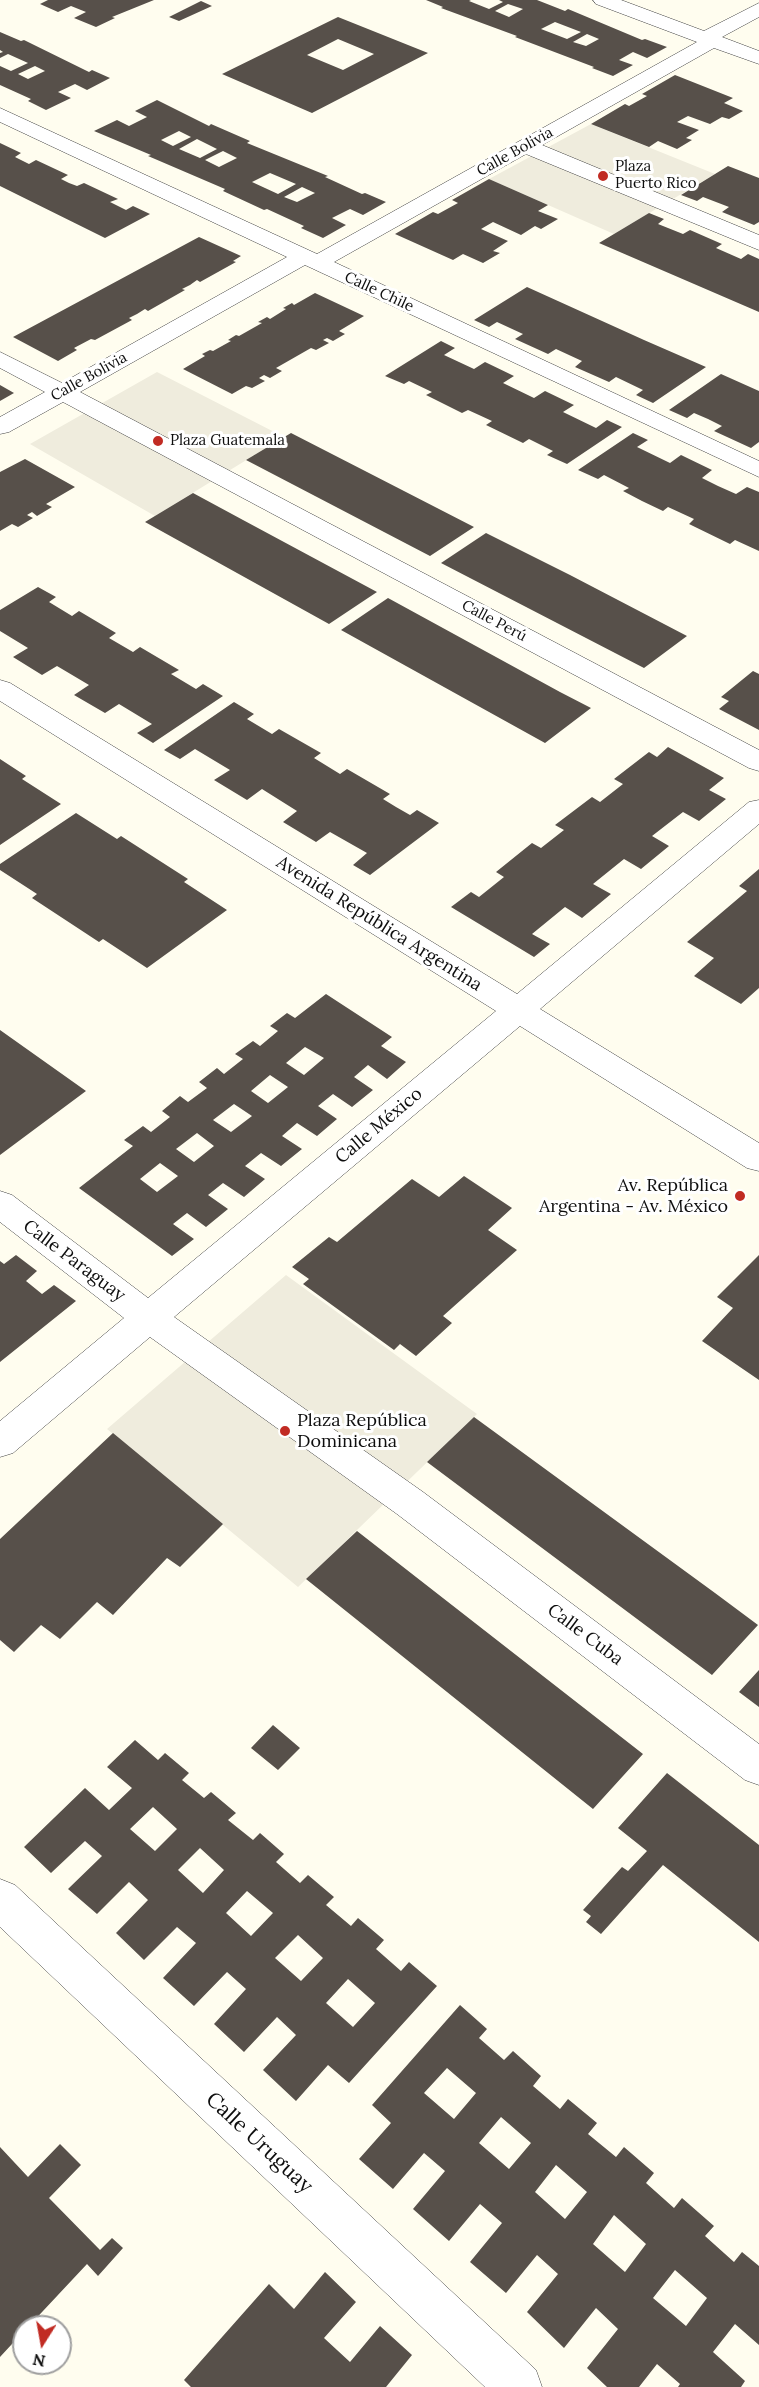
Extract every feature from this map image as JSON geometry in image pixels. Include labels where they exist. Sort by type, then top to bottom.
[{"type":"street","points":[[603,0],[759,58]]},
{"type":"street","name":"Calle Bolivia","points":[[0,427],[525,146],[759,9]]},
{"type":"street","name":"Calle Chile","points":[[0,114],[759,470]]},
{"type":"street","points":[[525,146],[759,243]]},
{"type":"street","points":[[0,359],[62,392]]},
{"type":"street","name":"Calle Perú","points":[[62,392],[759,762]]},
{"type":"street","name":"Avenida República Argentina","points":[[0,689],[759,1159]]},
{"type":"street","name":"Calle México","points":[[0,1442],[759,809]]},
{"type":"street","name":"Calle Paraguay","points":[[0,1204],[149,1318]]},
{"type":"street","name":"Calle Cuba","points":[[149,1318],[410,1503],[759,1767]]},
{"type":"street","name":"Calle Uruguay","points":[[0,1899],[519,2387]]},
{"type":"shaded area","name":"Plaza Puerto Rico","points":[[591,124],[715,174],[614,234],[489,179]]},
{"type":"shaded area","name":"Plaza Guatemala","points":[[157,372],[284,437],[155,516],[30,444]]},
{"type":"shaded area","name":"Plaza República Dominicana","points":[[286,1275],[477,1414],[298,1587],[107,1429]]},
{"type":"building","points":[[48,0],[154,0],[112,17],[115,18],[96,27],[74,18],[86,12],[71,6],[58,12],[40,4]]},
{"type":"building","points":[[426,0],[471,0],[469,1],[489,9],[503,2],[499,0],[537,0],[565,11],[568,9],[642,40],[667,47],[647,58],[633,52],[619,60],[633,65],[613,76],[515,37],[517,36],[441,8],[443,7]],"holes":[[[508,4],[523,9],[509,17],[495,11]],[[555,22],[581,32],[567,39],[541,29]],[[587,34],[599,39],[586,46],[573,42]]]},
{"type":"building","points":[[201,1],[212,6],[179,21],[169,17]]},
{"type":"building","points":[[338,17],[428,53],[312,113],[222,74]],"holes":[[[338,39],[374,54],[343,70],[307,55]]]},
{"type":"building","points":[[0,32],[21,41],[24,40],[89,72],[92,70],[110,78],[87,90],[75,84],[58,92],[71,98],[46,110],[28,101],[31,99],[0,85],[0,66],[11,71],[28,63],[8,54],[0,58],[0,53],[3,52],[0,50]],"holes":[[[35,66],[45,71],[28,79],[18,74]]]},
{"type":"building","points":[[675,75],[733,98],[724,103],[743,111],[729,119],[722,117],[710,124],[688,116],[677,122],[699,130],[686,138],[692,140],[677,149],[658,141],[649,147],[591,124],[625,104],[629,106],[647,96],[642,94]]},
{"type":"building","points":[[157,100],[209,126],[211,124],[250,141],[247,143],[328,176],[325,177],[362,194],[365,193],[386,202],[363,215],[350,209],[332,218],[346,225],[323,238],[301,228],[304,226],[223,191],[225,189],[94,131],[117,120],[129,126],[147,117],[135,111]],"holes":[[[179,131],[191,137],[173,146],[161,140]],[[197,139],[217,149],[200,158],[179,149]],[[223,151],[237,158],[219,167],[205,160]],[[270,173],[296,184],[278,194],[252,182]],[[302,187],[315,193],[297,202],[284,197]]]},
{"type":"building","points":[[0,143],[21,153],[15,157],[29,164],[36,160],[68,175],[61,179],[69,183],[77,186],[84,183],[118,199],[110,202],[126,210],[133,206],[150,214],[105,238],[0,186]]},
{"type":"building","points":[[728,166],[759,178],[759,222],[754,225],[722,212],[729,207],[703,197],[697,201],[681,195]]},
{"type":"building","points":[[489,179],[548,205],[538,211],[558,219],[541,229],[535,226],[521,235],[493,222],[481,229],[508,241],[493,251],[500,253],[483,263],[463,254],[453,260],[395,234],[433,212],[438,214],[458,203],[452,200]]},
{"type":"building","points":[[649,213],[664,219],[658,224],[683,234],[690,230],[722,244],[716,248],[741,259],[748,254],[759,259],[759,312],[599,243]]},
{"type":"building","points":[[199,237],[241,256],[233,261],[236,262],[200,282],[197,280],[182,289],[185,290],[148,311],[145,309],[129,318],[132,320],[95,340],[91,339],[74,348],[77,350],[58,361],[13,337]]},
{"type":"building","points":[[527,287],[706,367],[653,403],[636,395],[643,390],[616,377],[609,382],[575,367],[582,361],[556,349],[548,354],[515,339],[523,334],[497,322],[489,327],[474,320]]},
{"type":"building","points":[[315,293],[364,316],[339,331],[345,334],[333,341],[327,338],[323,340],[329,343],[316,350],[311,348],[276,368],[282,371],[270,378],[264,375],[259,378],[265,381],[252,388],[246,386],[232,394],[183,369],[205,356],[202,354],[213,351],[231,341],[228,340],[236,335],[239,336],[262,323],[258,322],[267,317],[270,319],[286,309],[283,308],[292,303],[294,305]]},
{"type":"building","points":[[441,341],[455,348],[444,355],[474,369],[485,362],[514,376],[503,383],[534,398],[545,391],[574,405],[563,412],[596,428],[607,420],[622,427],[567,464],[547,455],[553,451],[529,439],[523,443],[486,425],[492,421],[468,410],[462,413],[426,395],[432,392],[409,381],[404,384],[385,376]]},
{"type":"building","points":[[721,374],[759,391],[759,442],[751,448],[714,431],[722,426],[708,419],[694,413],[687,418],[669,410]]},
{"type":"building","points":[[0,385],[14,393],[0,401]]},
{"type":"building","points":[[291,433],[474,527],[430,556],[246,460]]},
{"type":"building","points":[[633,433],[648,440],[637,447],[670,463],[681,455],[712,470],[702,478],[718,486],[736,494],[747,487],[759,492],[759,551],[735,540],[730,544],[689,524],[694,519],[668,507],[663,511],[642,501],[623,491],[629,488],[604,475],[598,479],[578,470]]},
{"type":"building","points":[[25,459],[75,487],[46,504],[52,507],[37,516],[32,512],[27,515],[33,518],[18,527],[12,524],[0,531],[0,472]]},
{"type":"building","points":[[193,493],[377,592],[329,624],[145,522]]},
{"type":"building","points":[[486,533],[687,636],[644,668],[441,563]]},
{"type":"building","points":[[38,587],[56,597],[49,602],[72,616],[79,611],[116,633],[109,638],[133,652],[140,647],[179,670],[171,674],[196,689],[203,684],[223,696],[153,743],[137,733],[152,724],[119,704],[105,713],[74,695],[89,685],[57,666],[42,675],[13,657],[28,648],[0,631],[0,610]]},
{"type":"building","points":[[388,598],[591,708],[545,743],[341,630]]},
{"type":"building","points":[[753,671],[759,674],[759,730],[719,709],[729,701],[721,697]]},
{"type":"building","points":[[234,702],[254,714],[247,719],[272,734],[279,729],[321,753],[314,758],[340,774],[347,769],[390,794],[383,799],[396,807],[410,815],[417,810],[439,823],[370,875],[353,865],[367,853],[330,832],[316,842],[283,822],[297,811],[262,789],[247,800],[214,780],[230,770],[195,749],[180,759],[164,750]]},
{"type":"building","points":[[668,747],[724,778],[709,790],[726,799],[699,821],[683,812],[652,836],[669,846],[641,869],[624,859],[593,884],[611,894],[582,918],[565,907],[532,934],[550,944],[534,957],[451,907],[471,892],[479,897],[504,877],[496,872],[532,843],[541,848],[564,830],[555,825],[592,797],[600,802],[623,784],[614,779],[649,752],[657,757]]},
{"type":"building","points":[[0,759],[26,776],[22,779],[61,804],[0,845]]},
{"type":"building","points":[[76,813],[117,839],[121,836],[188,879],[184,882],[227,910],[147,968],[103,939],[99,942],[32,898],[37,894],[0,870],[0,864]]},
{"type":"building","points":[[759,869],[759,988],[741,1004],[694,976],[714,958],[687,942],[747,891],[739,886]]},
{"type":"building","points":[[326,994],[392,1037],[381,1046],[406,1062],[387,1079],[368,1065],[354,1077],[373,1090],[352,1107],[333,1094],[318,1106],[337,1119],[317,1136],[297,1123],[282,1136],[302,1149],[281,1166],[261,1153],[245,1166],[265,1179],[244,1197],[223,1183],[208,1195],[228,1209],[206,1227],[187,1213],[173,1224],[194,1239],[172,1256],[79,1188],[133,1146],[124,1140],[143,1126],[151,1132],[170,1117],[162,1111],[180,1096],[188,1102],[207,1088],[199,1082],[217,1068],[224,1074],[243,1059],[235,1054],[253,1041],[260,1046],[278,1031],[270,1026],[287,1013],[295,1018]],"holes":[[[305,1047],[324,1058],[304,1075],[286,1063]],[[270,1075],[288,1087],[268,1103],[251,1091]],[[234,1104],[252,1116],[231,1132],[213,1120]],[[197,1133],[214,1146],[194,1162],[176,1149]],[[160,1163],[178,1176],[157,1192],[140,1179]]]},
{"type":"building","points":[[0,1030],[86,1091],[0,1155]]},
{"type":"building","points":[[464,1176],[512,1208],[488,1230],[517,1250],[443,1316],[452,1323],[416,1356],[400,1344],[394,1350],[303,1284],[309,1279],[292,1267],[329,1237],[337,1242],[412,1179],[439,1197]]},
{"type":"building","points":[[16,1255],[37,1271],[26,1281],[42,1294],[54,1285],[76,1301],[0,1362],[0,1261],[4,1264]]},
{"type":"building","points":[[759,1255],[759,1380],[702,1341],[733,1308],[717,1297]]},
{"type":"building","points":[[474,1417],[758,1625],[712,1675],[427,1462]]},
{"type":"building","points":[[113,1433],[223,1524],[180,1567],[167,1558],[113,1615],[97,1602],[60,1639],[41,1625],[14,1652],[0,1640],[0,1539]]},
{"type":"building","points":[[357,1531],[643,1754],[593,1809],[306,1579]]},
{"type":"building","points":[[759,1670],[759,1707],[739,1692]]},
{"type":"building","points":[[273,1725],[300,1748],[278,1770],[251,1748]]},
{"type":"building","points":[[135,1740],[158,1760],[165,1753],[189,1773],[182,1780],[204,1798],[211,1792],[236,1813],[228,1820],[253,1840],[260,1833],[284,1854],[276,1862],[300,1883],[308,1875],[334,1897],[326,1905],[351,1926],[358,1918],[384,1940],[376,1949],[401,1971],[409,1962],[437,1986],[349,2083],[328,2065],[296,2101],[263,2070],[296,2035],[277,2017],[244,2052],[214,2024],[246,1989],[227,1972],[194,2006],[163,1978],[196,1943],[177,1927],[144,1960],[116,1933],[148,1900],[129,1882],[97,1914],[68,1889],[102,1856],[85,1841],[51,1873],[24,1847],[85,1788],[109,1810],[132,1788],[107,1767]],"holes":[[[153,1807],[177,1829],[155,1851],[130,1829]],[[200,1848],[224,1870],[203,1893],[178,1870]],[[247,1891],[273,1913],[251,1936],[226,1913]],[[298,1935],[323,1958],[301,1981],[275,1958]],[[348,1979],[375,2003],[353,2027],[326,2003]]]},
{"type":"building","points":[[667,1773],[759,1845],[759,1942],[663,1865],[601,1934],[586,1922],[591,1916],[583,1910],[622,1867],[628,1871],[647,1851],[618,1828]]},
{"type":"building","points":[[460,2005],[487,2029],[479,2038],[504,2060],[513,2051],[541,2076],[533,2086],[560,2109],[568,2099],[597,2123],[588,2134],[616,2157],[624,2147],[654,2173],[646,2183],[674,2208],[682,2198],[714,2226],[705,2236],[734,2262],[742,2252],[759,2266],[759,2345],[735,2324],[713,2352],[745,2381],[741,2387],[678,2387],[680,2384],[657,2364],[639,2387],[607,2387],[587,2368],[618,2329],[596,2308],[564,2348],[527,2312],[558,2274],[537,2255],[506,2293],[470,2262],[502,2223],[480,2204],[449,2241],[413,2209],[445,2171],[424,2153],[393,2189],[359,2159],[391,2123],[372,2105]],"holes":[[[447,2068],[476,2093],[454,2119],[424,2093]],[[501,2117],[531,2143],[509,2169],[479,2143]],[[556,2165],[587,2192],[565,2219],[535,2192]],[[614,2215],[646,2244],[625,2272],[593,2244]],[[675,2270],[707,2298],[686,2326],[653,2298]]]},
{"type":"building","points":[[60,2144],[81,2165],[49,2198],[100,2250],[112,2238],[123,2248],[98,2276],[87,2264],[39,2315],[12,2315],[12,2344],[0,2357],[0,2147],[28,2177]]},
{"type":"building","points":[[325,2272],[356,2302],[324,2338],[350,2362],[380,2326],[412,2355],[386,2387],[191,2387],[184,2380],[269,2284],[294,2309]]},
{"type":"place","name":"Plaza Puerto Rico","points":[[603,176]]},
{"type":"place","name":"Plaza Guatemala","points":[[158,441]]},
{"type":"place","name":"Av. República Argentina - Av. México","points":[[740,1196]]},
{"type":"place","name":"Plaza República Dominicana","points":[[285,1431]]}]
